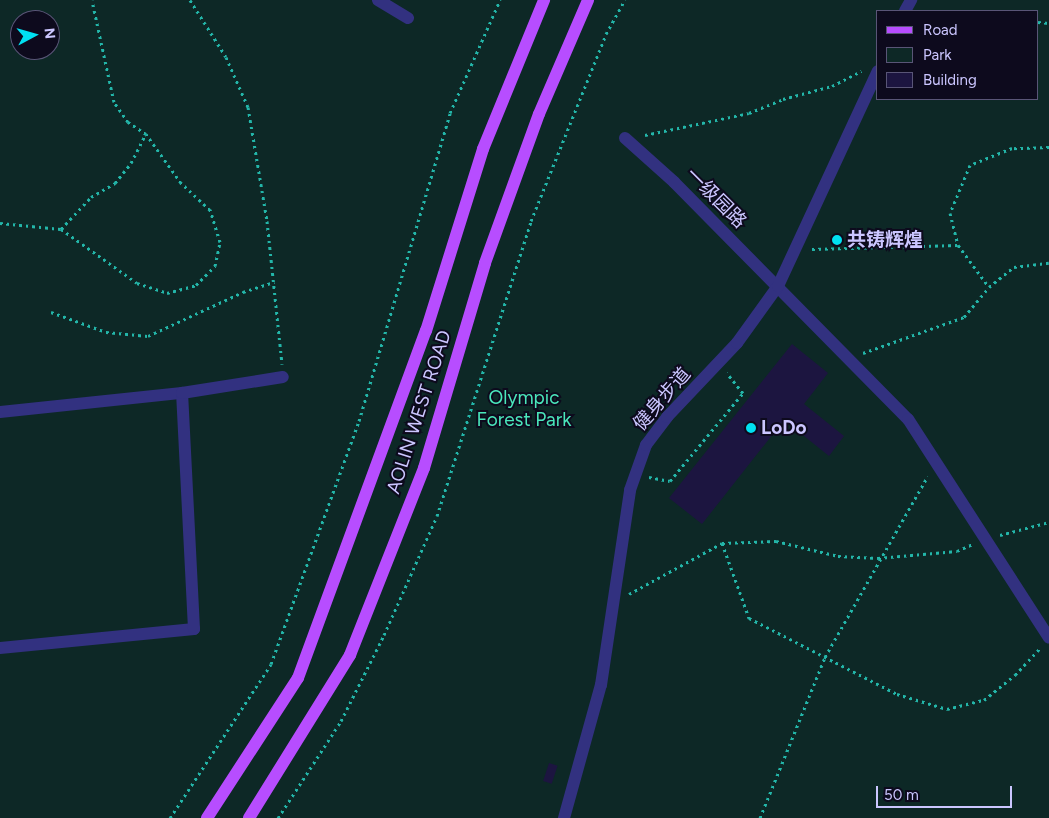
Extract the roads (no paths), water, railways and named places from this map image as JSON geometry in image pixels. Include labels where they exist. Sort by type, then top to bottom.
[{"type":"main road","name":"AOLIN WEST ROAD","points":[[208,818],[298,678],[423,340],[483,149],[544,0]]},
{"type":"main road","name":"AOLIN WEST ROAD","points":[[249,818],[350,655],[424,468],[485,263],[538,114],[588,0]]},
{"type":"street","points":[[378,0],[408,18]]},
{"type":"street","name":"健身步道","points":[[564,818],[601,685],[615,603],[630,490],[646,445],[667,416],[718,363],[778,286],[874,69]]},
{"type":"street","name":"一级园路","points":[[625,138],[674,182],[908,420],[1049,638]]},
{"type":"street","points":[[0,412],[182,393],[283,377]]},
{"type":"street","points":[[0,648],[194,629],[182,393]]},
{"type":"place","name":"共铸辉煌","points":[[837,240]]},
{"type":"place","name":"LoDo","points":[[751,428]]},
{"type":"park label","name":"Olympic Forest Park","points":[[524,409]]}]
